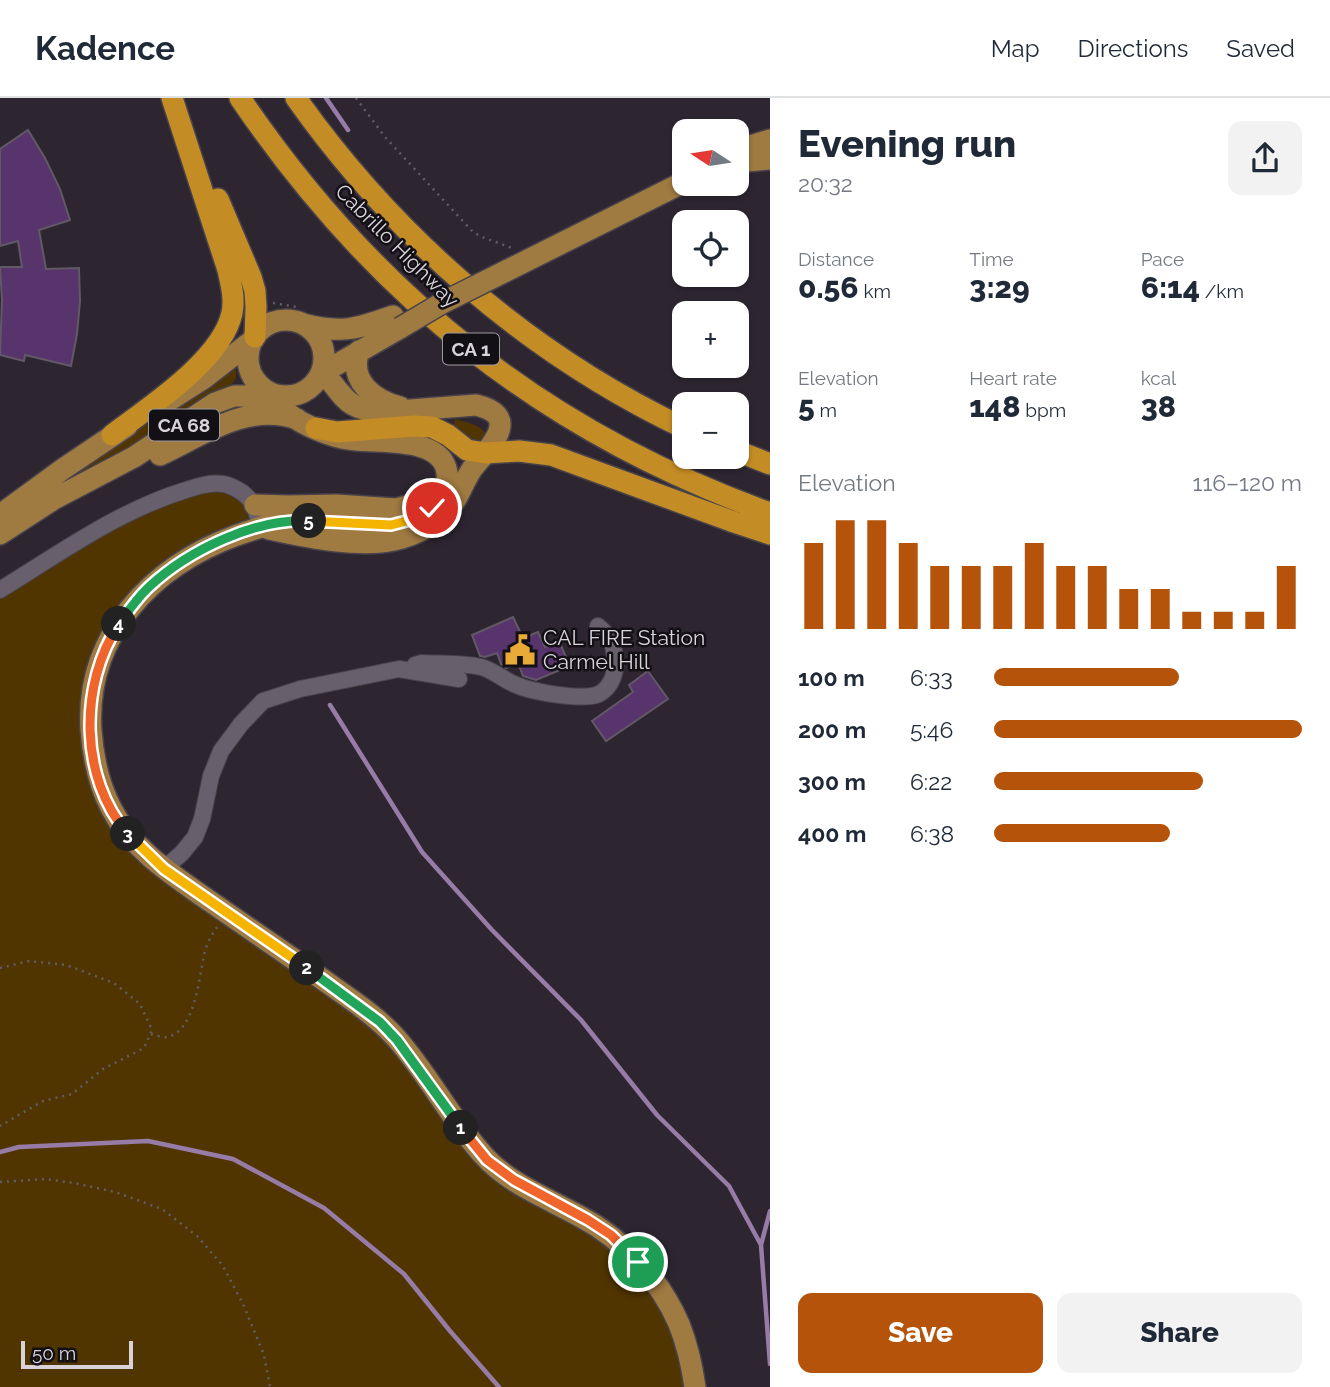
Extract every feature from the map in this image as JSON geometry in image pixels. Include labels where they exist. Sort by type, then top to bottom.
[{"type":"highway","points":[[173,98],[251,277],[256,302],[254,339]]},
{"type":"highway","points":[[112,435],[198,366],[225,331],[232,312],[233,294],[224,258],[173,98]]},
{"type":"highway","name":"Cabrillo Highway","points":[[240,98],[293,172],[342,230],[436,321],[478,355],[538,398],[624,449],[683,478],[770,513]]},
{"type":"highway","name":"Cabrillo Highway","points":[[296,98],[327,141],[369,191],[437,260],[486,302],[548,348],[592,377],[672,421]]},
{"type":"highway","points":[[649,409],[672,417]]},
{"type":"highway","points":[[310,425],[337,432],[427,426],[442,432],[467,450],[486,453],[519,451],[551,456],[770,534]]},
{"type":"highway","points":[[749,442],[770,449]]},
{"type":"highway","points":[[749,456],[770,464]]},
{"type":"main road","points":[[749,146],[770,140]]},
{"type":"main road","points":[[749,161],[770,159]]},
{"type":"main road","name":"CA 68","points":[[0,515],[112,435],[203,379],[264,328],[275,322],[288,320],[330,330],[396,322],[444,302],[672,188]]},
{"type":"main road","name":"CA 68","points":[[0,534],[54,499],[158,442],[220,401],[234,396],[292,396],[304,392],[319,379],[323,369],[336,365],[359,351],[396,322]]},
{"type":"main road","points":[[260,527],[335,541],[400,539],[429,526],[447,511],[469,474],[496,440],[499,429],[498,419],[491,411],[482,407],[469,405],[370,411],[354,406],[342,396],[323,369],[325,354],[320,341],[312,330],[301,323]]},
{"type":"main road","points":[[254,339],[248,356],[250,371],[261,387],[272,394],[288,413],[310,425]]},
{"type":"main road","points":[[359,351],[356,369],[367,389],[388,403],[416,410]]},
{"type":"main road","points":[[104,473],[151,459],[234,420],[270,414],[284,415],[344,439],[422,446],[438,455],[447,476],[441,496],[426,512],[407,522],[383,525],[293,520],[260,527],[190,556],[149,587],[117,627],[96,672],[91,696],[90,722],[98,779],[118,822],[136,844],[164,869],[380,1022],[415,1062],[487,1160],[514,1180],[611,1235],[638,1262],[663,1294],[678,1322],[687,1347],[695,1387]]},
{"type":"main road","points":[[255,505],[403,508],[419,502],[428,494],[437,477],[438,455]]},
{"type":"street","points":[[0,590],[113,521],[144,505],[201,486],[223,484],[236,489],[255,505],[260,527]]},
{"type":"street","points":[[164,869],[182,853],[195,836],[202,819],[211,776],[221,751],[263,701],[300,689],[422,663],[483,667],[516,685],[552,695],[590,696],[600,693],[610,684],[617,666],[613,641],[598,626]]},
{"type":"street","points":[[399,669],[459,679]]},
{"type":"path","points":[[356,98],[385,137],[473,232],[513,248],[515,266]]},
{"type":"path","points":[[151,1034],[167,1037],[182,1028],[197,994],[209,940],[228,914]]},
{"type":"path","points":[[0,968],[29,961],[66,965],[114,983],[140,1004],[152,1030],[144,1048],[103,1069],[72,1094],[43,1101],[0,1126]]},
{"type":"path","points":[[0,1182],[46,1179],[74,1183],[115,1192],[162,1209],[197,1236],[223,1266],[244,1306],[264,1355],[271,1387]]},
{"type":"shaded area","points":[[235,367],[235,379],[229,386],[207,396],[122,455],[51,492],[83,464]]},
{"type":"shaded area","points":[[455,419],[480,428],[486,434],[484,441],[474,442],[453,427]]},
{"type":"shaded area","points":[[236,489],[260,527],[149,587],[91,696],[118,822],[380,1022],[487,1160],[588,1220],[663,1294],[695,1387],[0,1387],[0,590],[175,494]]},
{"type":"building","points":[[28,130],[60,189],[70,220],[39,230],[46,269],[79,268],[80,301],[71,366],[25,355],[24,361],[0,355],[0,267],[22,267],[18,241],[0,246],[0,149]]},
{"type":"building","name":"CAL FIRE Station Carmel Hill","points":[[513,617],[523,638],[538,632],[545,647],[559,641],[570,666],[536,680],[523,676],[518,663],[506,668],[501,664],[497,653],[480,656],[472,635]]},
{"type":"building","name":"CAL FIRE Station Carmel Hill","points":[[648,671],[668,699],[606,741],[592,721],[633,692],[629,685]]},
{"type":"waterway","points":[[326,98],[348,130]]},
{"type":"waterway","points":[[330,705],[422,852],[492,930],[581,1020],[657,1115],[729,1186],[761,1245]]},
{"type":"waterway","points":[[0,1152],[19,1147],[148,1141],[233,1159],[324,1208],[404,1274],[499,1387]]},
{"type":"waterway","points":[[770,1211],[761,1245],[770,1364]]},
{"type":"place","name":"CAL FIRE Station Carmel Hill","points":[[520,650]]},
{"type":"route","points":[[432,508],[407,522],[391,525],[293,520],[260,527],[190,556],[166,572],[132,606],[117,627],[96,672],[91,696],[90,722],[98,779],[118,822],[136,844],[164,869],[380,1022],[415,1062],[487,1160],[514,1180],[611,1235],[638,1262]]}]
